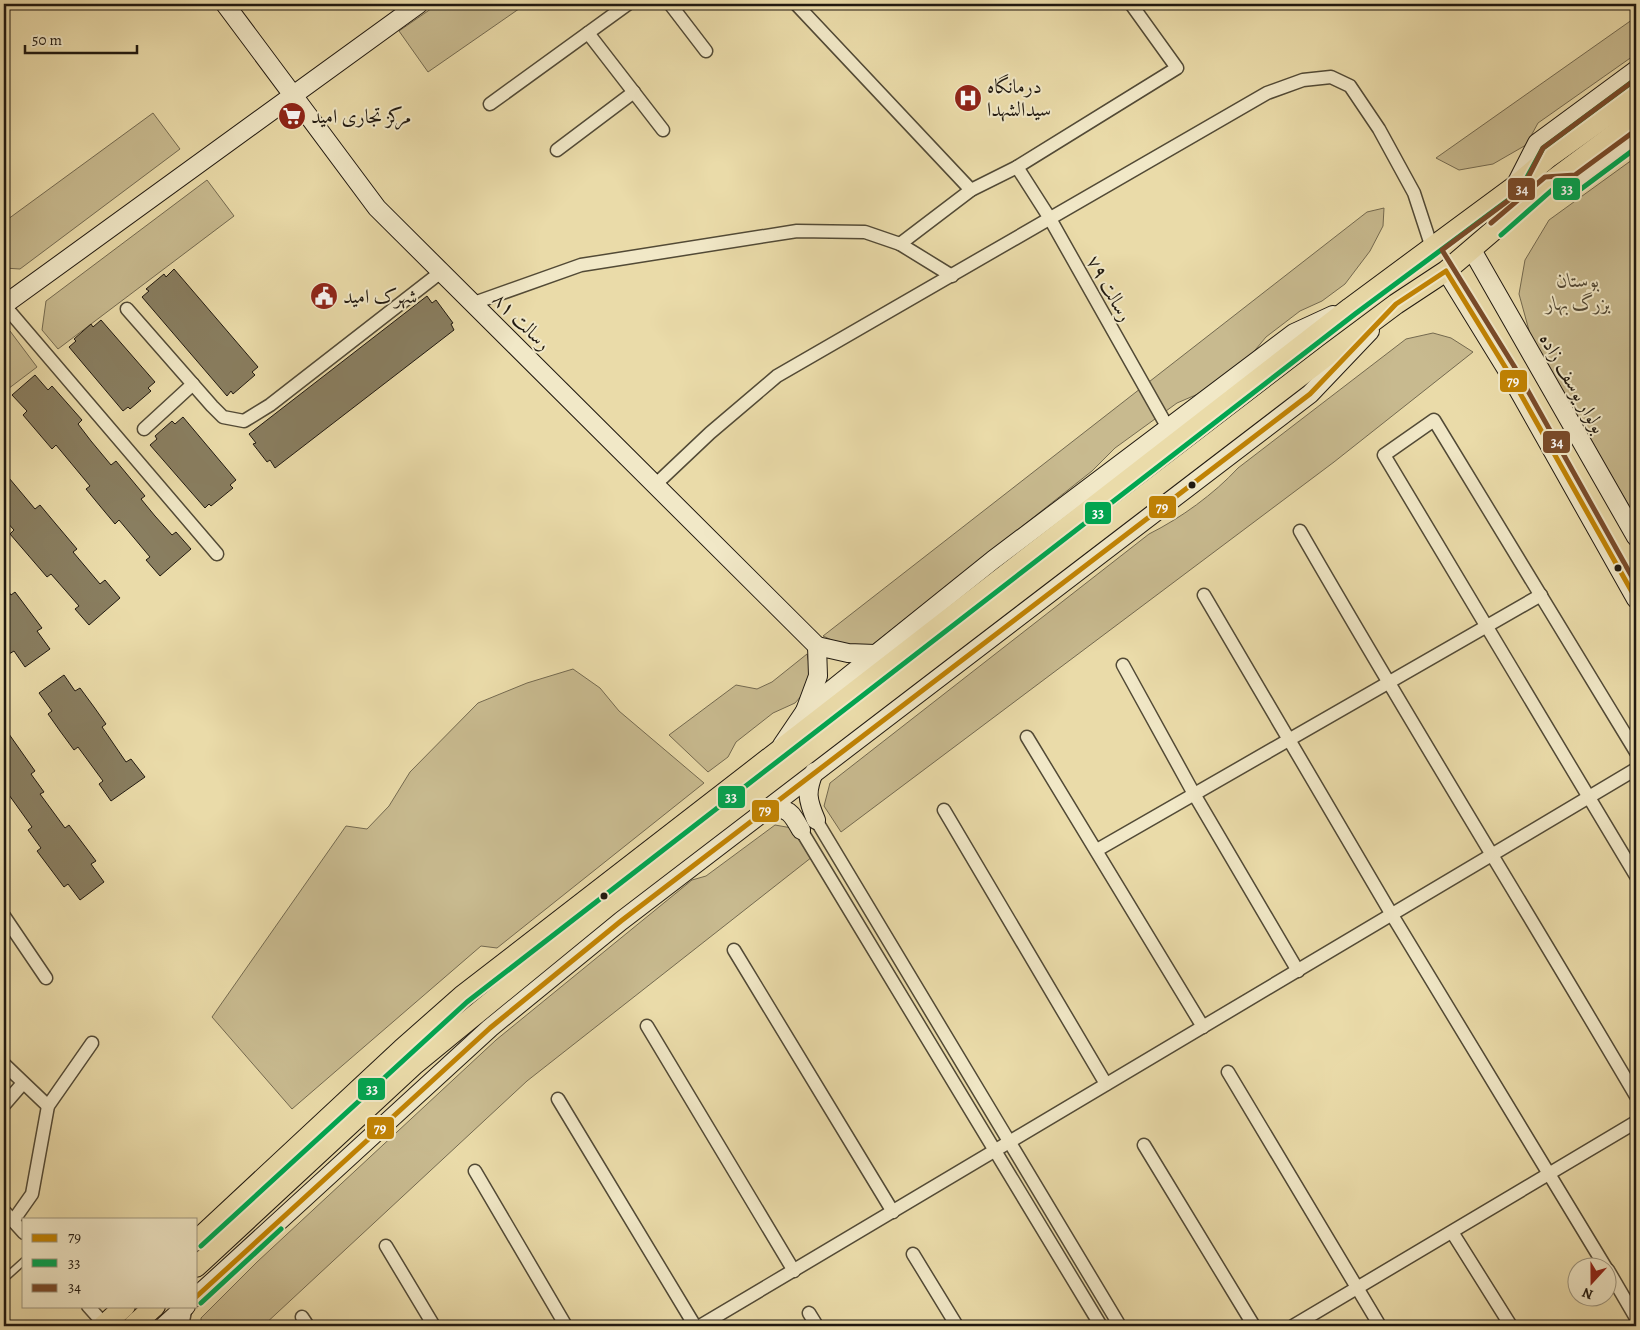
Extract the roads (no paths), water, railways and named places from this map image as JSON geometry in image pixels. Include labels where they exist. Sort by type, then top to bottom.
[{"type":"main road","points":[[198,1239],[402,1049],[462,996],[598,888],[778,752],[1350,308],[1515,186],[1549,157],[1636,95]]},
{"type":"main road","points":[[198,1265],[415,1064],[609,905],[1396,304],[1446,270],[1549,183],[1636,118]]},
{"type":"main road","points":[[1459,228],[1472,250]]},
{"type":"main road","points":[[1432,248],[1446,270]]},
{"type":"main road","points":[[104,1326],[123,1308]]},
{"type":"main road","points":[[133,1326],[153,1308]]},
{"type":"street","name":"رسالت ۸۱","points":[[225,4],[377,208],[817,646]]},
{"type":"street","points":[[217,554],[4,305],[419,4]]},
{"type":"street","points":[[490,104],[628,4]]},
{"type":"street","points":[[670,4],[706,51]]},
{"type":"street","points":[[796,4],[971,190]]},
{"type":"street","points":[[900,244],[971,190],[1017,167],[1176,68],[1131,4]]},
{"type":"street","points":[[588,33],[663,130]]},
{"type":"street","points":[[1515,186],[1537,143],[1636,70]]},
{"type":"street","points":[[655,485],[710,433],[777,376],[952,276],[1049,217],[1267,93],[1303,80],[1331,78],[1350,86],[1379,129],[1414,194],[1432,248]]},
{"type":"street","points":[[557,150],[634,92]]},
{"type":"street","points":[[1549,183],[1578,182],[1636,139]]},
{"type":"street","name":"رسالت ۷۹","points":[[1017,167],[1049,217],[1168,428]]},
{"type":"street","points":[[474,303],[581,265],[797,231],[865,232],[900,244],[952,276]]},
{"type":"street","name":"بولوار یوسف زاده","points":[[1472,250],[1636,537]]},
{"type":"street","points":[[1446,270],[1507,370],[1636,599]]},
{"type":"street","points":[[127,309],[223,417],[244,421],[270,405],[441,272]]},
{"type":"street","points":[[198,1295],[490,1028],[621,921],[1310,394],[1396,304]]},
{"type":"street","points":[[805,711],[993,560],[1294,333],[1350,308]]},
{"type":"street","points":[[144,429],[193,384]]},
{"type":"street","points":[[1636,752],[1434,420],[1384,455],[1590,796],[1636,876]]},
{"type":"street","points":[[1300,531],[1387,682],[1493,854],[1636,1096]]},
{"type":"street","points":[[1204,594],[1392,915],[1600,1258]]},
{"type":"street","points":[[1097,850],[1486,624],[1540,595]]},
{"type":"street","points":[[778,752],[805,711],[818,676],[817,646],[848,653],[875,654]]},
{"type":"street","points":[[1123,665],[1194,794],[1298,971]]},
{"type":"street","points":[[1027,737],[1203,1027]]},
{"type":"street","points":[[700,1326],[1636,769]]},
{"type":"street","points":[[814,772],[807,789],[810,806],[808,824],[994,1151],[1100,1326]]},
{"type":"street","points":[[768,808],[783,808],[808,824],[1011,1141],[1120,1326]]},
{"type":"street","points":[[944,810],[1106,1084]]},
{"type":"street","points":[[4,916],[46,978]]},
{"type":"street","points":[[734,950],[893,1212]]},
{"type":"street","points":[[647,1026],[794,1271]]},
{"type":"street","points":[[13,1221],[32,1194],[48,1106],[92,1043]]},
{"type":"street","points":[[4,1064],[48,1106]]},
{"type":"street","points":[[1228,1072],[1380,1326]]},
{"type":"street","points":[[4,1105],[24,1083]]},
{"type":"street","points":[[558,1099],[695,1326]]},
{"type":"street","points":[[1293,1326],[1636,1122]]},
{"type":"street","points":[[1144,1145],[1254,1326]]},
{"type":"street","points":[[475,1171],[566,1326]]},
{"type":"street","points":[[4,1211],[22,1231]]},
{"type":"street","points":[[1452,1232],[1511,1326]]},
{"type":"street","points":[[386,1246],[434,1326]]},
{"type":"street","points":[[913,1254],[957,1326]]},
{"type":"street","points":[[1618,1288],[1636,1318]]},
{"type":"street","points":[[90,1308],[104,1326]]},
{"type":"street","points":[[164,1326],[184,1308]]},
{"type":"street","points":[[182,1326],[186,1308]]},
{"type":"street","points":[[809,1313],[817,1326]]},
{"type":"lane","points":[[4,1279],[22,1263]]},
{"type":"place","name":"درمانگاه سیدالشهدا","points":[[968,98]]},
{"type":"place","name":"مرکز تجاری امید","points":[[292,116]]},
{"type":"place","name":"شهرک امید","points":[[324,296]]},
{"type":"park label","name":"بوستان بزرگ بهار","points":[[1578,292]]}]
